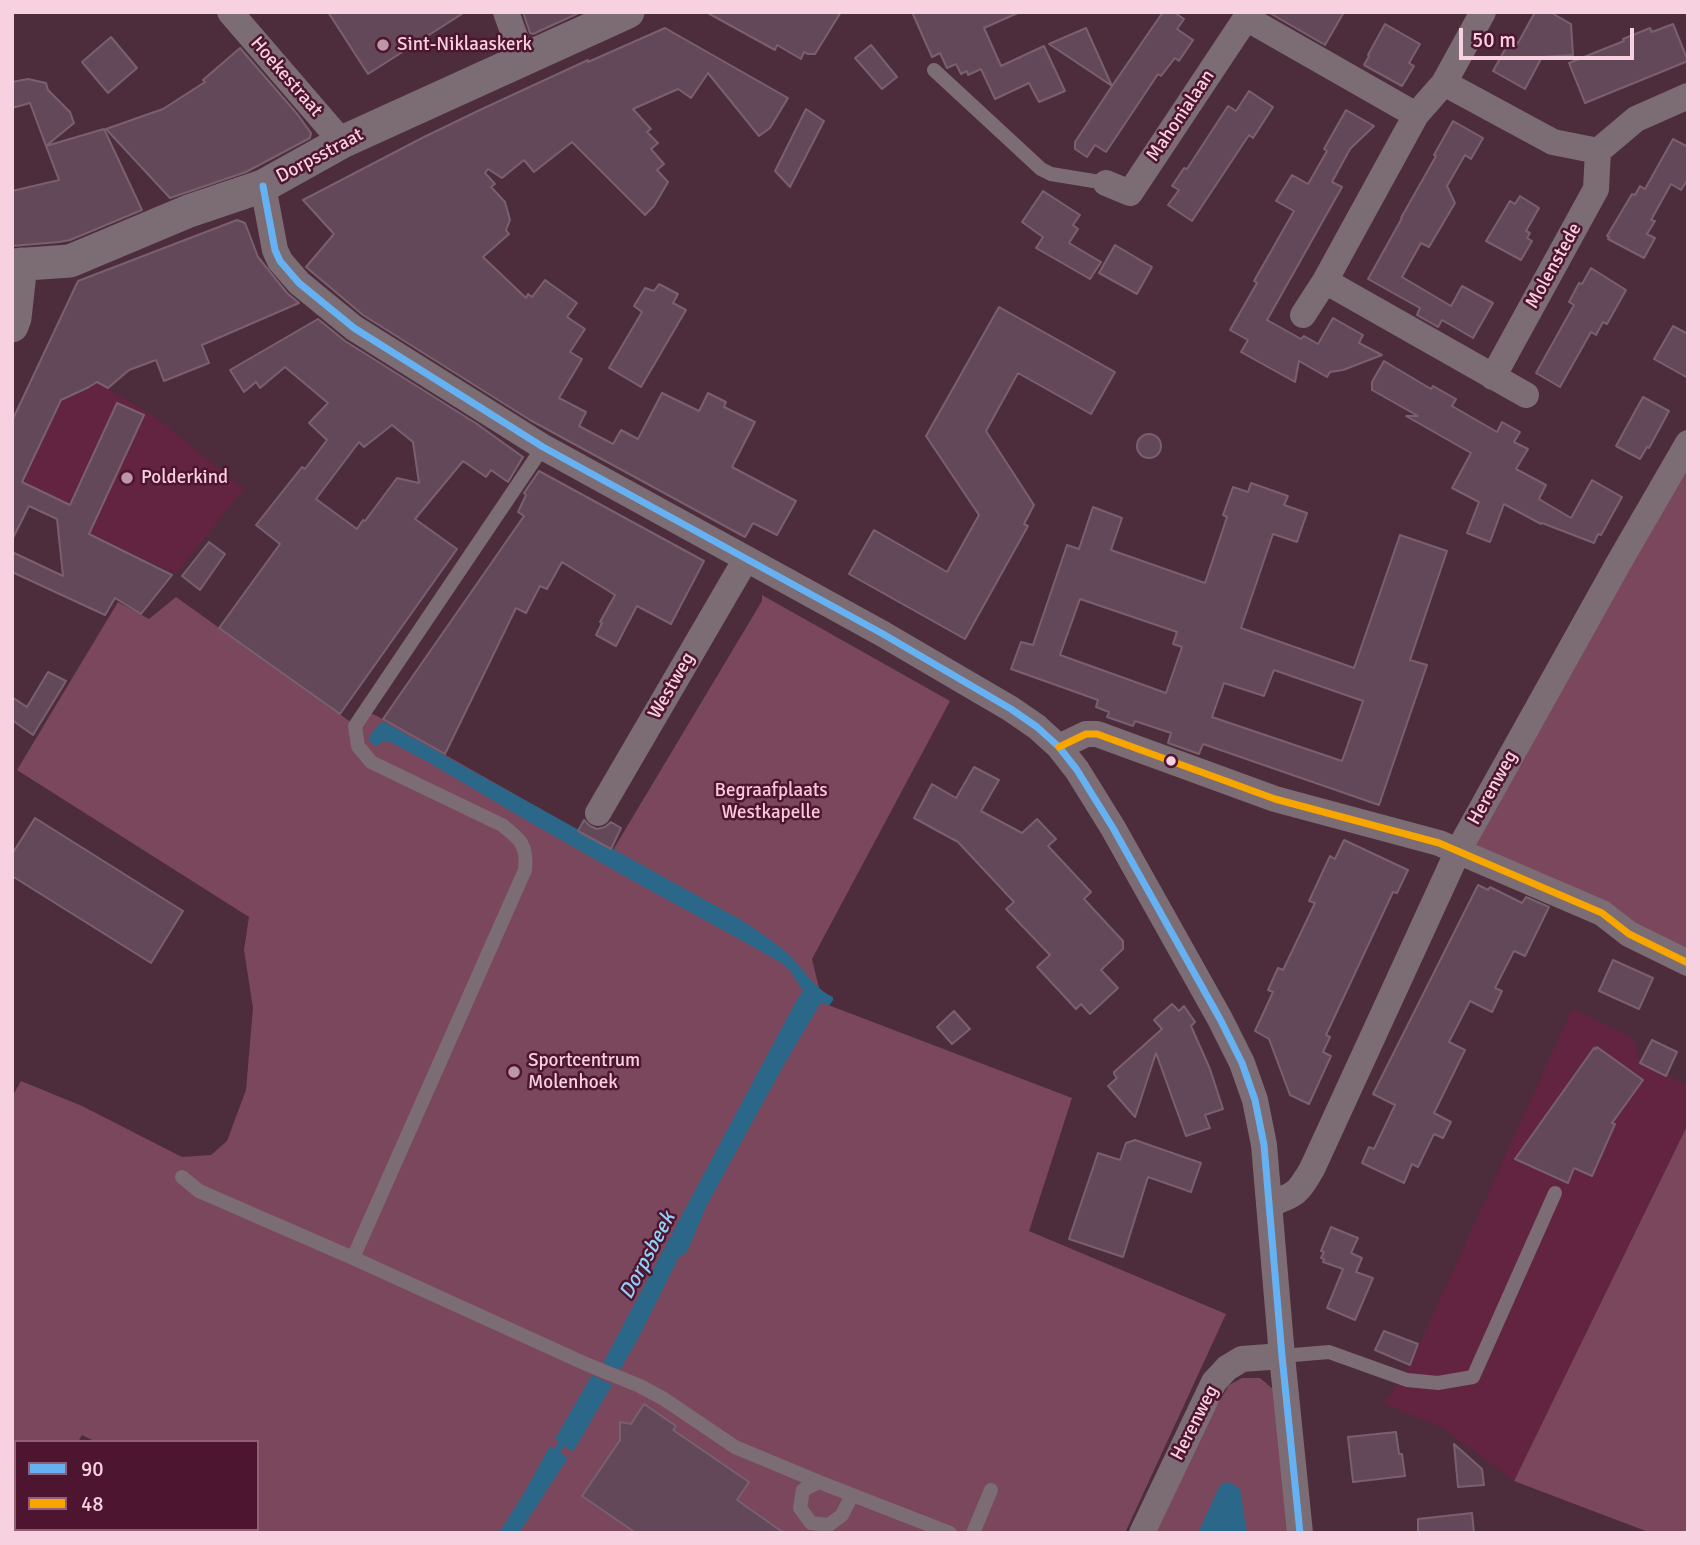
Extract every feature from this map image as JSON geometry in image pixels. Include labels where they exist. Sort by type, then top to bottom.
[{"type":"street","name":"Hoekestraat","points":[[230,12],[342,142]]},
{"type":"street","points":[[506,12],[523,59]]},
{"type":"street","name":"Dorpsstraat","points":[[12,326],[17,265],[70,261],[189,211],[263,186],[342,142],[628,12]]},
{"type":"street","points":[[1303,315],[1325,281],[1416,115],[1444,83],[1483,12]]},
{"type":"street","name":"Mahonialaan","points":[[1106,183],[1130,193],[1248,15],[1416,115]]},
{"type":"street","points":[[1444,83],[1553,142],[1598,151],[1636,119],[1688,96]]},
{"type":"street","name":"Molenstede","points":[[1493,377],[1596,189],[1598,151]]},
{"type":"street","points":[[263,186],[275,250],[280,261],[299,283],[354,328],[543,447],[883,634],[1011,709],[1037,727],[1059,747],[1077,769],[1114,828],[1220,1019],[1242,1063],[1255,1100],[1264,1145],[1300,1533]]},
{"type":"street","points":[[1325,281],[1526,395]]},
{"type":"street","name":"Herenweg","points":[[1269,1204],[1288,1198],[1300,1189],[1312,1169],[1458,851],[1688,443]]},
{"type":"street","name":"Westweg","points":[[598,813],[746,558]]},
{"type":"street","points":[[1059,747],[1086,734],[1097,734],[1275,799],[1439,843],[1602,913],[1629,934],[1688,963]]},
{"type":"street","name":"Herenweg","points":[[1142,1533],[1214,1381],[1227,1368],[1242,1359],[1282,1356]]},
{"type":"lane","points":[[934,70],[1041,169],[1051,174],[1106,183]]},
{"type":"lane","points":[[353,1258],[526,870],[527,860],[526,850],[519,838],[502,825],[371,762],[358,746],[355,726],[543,447]]},
{"type":"lane","points":[[182,1177],[199,1191],[640,1386],[735,1447],[950,1533]]},
{"type":"lane","points":[[1282,1356],[1329,1352],[1407,1380],[1438,1383],[1473,1377],[1555,1193]]},
{"type":"lane","points":[[820,1482],[803,1490],[800,1508],[811,1523],[829,1525],[842,1515],[852,1495]]},
{"type":"lane","points":[[973,1533],[991,1490]]},
{"type":"shaded area","name":"Polderkind","points":[[97,382],[155,417],[244,489],[176,574],[12,498],[40,444],[29,415]]},
{"type":"shaded area","points":[[1572,1009],[1634,1038],[1640,1063],[1688,1086],[1688,1124],[1514,1481],[1441,1427],[1384,1404],[1410,1365]]},
{"type":"green space","points":[[1688,457],[1688,956],[1469,849]]},
{"type":"green space","name":"Sportcentrum Molenhoek","points":[[762,595],[950,701],[812,959],[821,996],[820,1003],[1072,1098],[1029,1231],[1226,1314],[1125,1533],[61,1533],[259,1531],[259,1440],[92,1440],[82,1435],[79,1440],[14,1440],[14,1508],[12,1506],[12,1097],[21,1081],[82,1106],[182,1157],[211,1155],[227,1141],[246,1090],[253,1008],[244,950],[249,917],[17,770],[118,602],[149,619],[176,597],[355,725],[365,711],[377,716],[613,850],[762,601]]},
{"type":"green space","points":[[1688,1124],[1688,1533],[1651,1533],[1514,1481]]},
{"type":"green space","points":[[1242,1378],[1260,1378],[1273,1389],[1289,1533],[1156,1533],[1215,1409],[1229,1385]]},
{"type":"water","points":[[384,722],[743,921],[783,950],[814,983],[833,997],[829,1006],[820,1004],[785,1063],[706,1207],[687,1252],[679,1257],[620,1370],[603,1363],[803,991],[783,964],[750,945],[626,877],[428,762],[388,741],[374,745],[368,738],[379,724]]},
{"type":"water","points":[[592,1375],[612,1385],[573,1452],[555,1439]]},
{"type":"water","points":[[550,1446],[568,1458],[519,1533],[499,1533],[524,1493]]},
{"type":"water","points":[[1229,1482],[1240,1489],[1247,1533],[1198,1533],[1220,1485]]},
{"type":"building","name":"Sint-Niklaaskerk","points":[[328,12],[465,12],[368,74]]},
{"type":"building","points":[[523,12],[581,12],[533,34],[530,33]]},
{"type":"building","points":[[706,12],[841,12],[815,54],[804,52],[801,59],[777,45],[775,50]]},
{"type":"building","points":[[912,12],[1020,12],[984,28],[1001,66],[1044,46],[1065,91],[1039,102],[1029,83],[995,99],[981,69],[968,75],[967,71],[961,74],[956,64],[947,68],[940,53],[932,57]]},
{"type":"building","points":[[1163,12],[1174,12],[1184,19],[1177,29],[1193,40],[1179,61],[1175,58],[1161,76],[1158,74],[1106,152],[1095,145],[1087,157],[1075,149],[1075,142]]},
{"type":"building","points":[[1268,12],[1344,12],[1325,45]]},
{"type":"building","points":[[1535,12],[1550,12],[1571,24],[1573,55],[1542,57],[1525,89],[1493,71],[1507,46],[1513,41],[1518,43]]},
{"type":"building","points":[[1385,24],[1420,44],[1409,63],[1414,66],[1402,86],[1364,65]]},
{"type":"building","points":[[1673,24],[1688,61],[1585,103],[1569,63],[1650,28],[1652,32]]},
{"type":"building","points":[[665,28],[788,98],[770,128],[759,136],[708,73],[691,98],[678,89],[633,109],[651,129],[647,132],[658,143],[651,149],[664,164],[657,170],[668,182],[654,206],[645,215],[572,142],[534,172],[524,160],[502,178],[488,169],[485,173],[495,184],[491,187],[505,202],[510,220],[506,230],[509,234],[483,257],[526,298],[528,294],[532,297],[545,280],[577,303],[567,317],[585,329],[570,352],[582,359],[559,398],[586,412],[579,426],[613,444],[621,430],[638,439],[662,393],[699,411],[708,393],[726,402],[724,407],[755,422],[732,467],[796,501],[777,535],[753,523],[745,537],[530,420],[363,315],[306,267],[334,234],[303,200],[482,109]]},
{"type":"building","points":[[1086,28],[1112,86],[1049,44]]},
{"type":"building","points":[[111,37],[137,68],[108,93],[82,62]]},
{"type":"building","points":[[871,45],[897,77],[882,89],[855,58]]},
{"type":"building","points":[[240,48],[298,115],[311,133],[310,138],[246,172],[170,198],[106,129],[163,109],[205,82],[203,80]]},
{"type":"building","points":[[28,79],[46,83],[48,90],[70,112],[74,123],[46,146],[30,103],[12,108],[12,82]]},
{"type":"building","points":[[1249,91],[1273,107],[1253,138],[1249,135],[1192,221],[1168,205],[1179,190],[1172,186],[1184,168],[1187,169],[1228,106],[1236,111]]},
{"type":"building","points":[[806,109],[824,121],[790,187],[775,171]]},
{"type":"building","points":[[1346,110],[1374,126],[1350,149],[1332,182],[1342,187],[1267,320],[1301,339],[1304,336],[1318,344],[1333,318],[1363,335],[1359,343],[1382,355],[1343,370],[1330,372],[1327,377],[1299,361],[1295,382],[1241,352],[1248,340],[1230,330],[1294,211],[1276,201],[1292,175],[1308,184]]},
{"type":"building","points":[[1453,121],[1483,138],[1471,159],[1465,155],[1447,186],[1455,203],[1429,247],[1421,243],[1402,277],[1451,306],[1462,286],[1493,303],[1473,338],[1442,320],[1438,327],[1417,315],[1420,308],[1368,279]]},
{"type":"building","points":[[104,129],[142,210],[70,240],[12,246],[12,191],[59,180],[46,146]]},
{"type":"building","points":[[1673,139],[1688,147],[1688,179],[1681,190],[1671,184],[1651,220],[1655,221],[1647,234],[1655,238],[1644,258],[1607,236],[1632,194],[1635,195],[1640,186],[1645,189]]},
{"type":"building","points":[[1043,191],[1080,215],[1073,225],[1078,229],[1069,243],[1101,262],[1090,279],[1036,248],[1043,237],[1022,222]]},
{"type":"building","points":[[1520,196],[1539,208],[1526,231],[1530,233],[1527,238],[1532,241],[1521,260],[1486,241],[1510,201],[1515,204]]},
{"type":"building","points":[[237,220],[245,223],[258,257],[287,293],[299,303],[202,345],[209,363],[164,381],[156,360],[129,370],[108,388],[97,382],[61,400],[22,482],[70,505],[117,403],[144,415],[89,534],[172,575],[141,614],[115,598],[105,615],[12,572],[12,552],[63,576],[57,519],[29,506],[12,540],[12,421],[78,281]]},
{"type":"building","points":[[1115,245],[1152,267],[1137,294],[1099,273]]},
{"type":"building","points":[[1591,268],[1626,290],[1607,324],[1603,322],[1596,335],[1591,332],[1560,387],[1536,373],[1574,305],[1569,302]]},
{"type":"building","points":[[659,284],[678,294],[673,303],[686,310],[641,387],[609,368],[642,312],[634,306],[645,288],[654,291]]},
{"type":"building","points":[[999,307],[1115,372],[1091,414],[1018,373],[986,431],[1034,505],[1024,524],[1028,526],[965,639],[849,574],[874,530],[947,572],[979,515],[926,436]]},
{"type":"building","points":[[318,319],[345,341],[477,424],[523,457],[508,482],[491,470],[486,477],[463,461],[415,519],[457,549],[340,714],[219,628],[280,544],[256,525],[327,440],[309,423],[328,403],[285,367],[260,388],[256,382],[244,392],[230,370]],"holes":[[[392,425],[413,442],[419,483],[397,478],[357,529],[316,499],[359,442],[364,447]]]},
{"type":"building","points":[[1673,326],[1688,334],[1688,378],[1654,359]]},
{"type":"building","points":[[1384,361],[1431,389],[1433,386],[1456,399],[1452,406],[1497,432],[1502,422],[1520,432],[1514,442],[1528,449],[1516,469],[1546,485],[1539,499],[1571,518],[1592,480],[1622,497],[1601,535],[1598,534],[1594,543],[1541,524],[1504,504],[1490,542],[1467,533],[1479,502],[1452,488],[1471,453],[1406,416],[1418,416],[1372,390],[1372,382]]},
{"type":"building","points":[[1643,397],[1669,411],[1640,459],[1616,446]]},
{"type":"building","points":[[1149,434],[1158,437],[1161,446],[1158,455],[1149,458],[1140,455],[1137,446],[1140,437]]},
{"type":"building","points":[[539,471],[704,561],[671,624],[637,606],[616,646],[596,635],[615,595],[562,562],[547,589],[540,586],[526,613],[516,608],[445,754],[383,719],[524,516],[518,512],[526,495],[524,493]]},
{"type":"building","points":[[1251,483],[1288,496],[1284,505],[1307,513],[1297,542],[1273,534],[1241,628],[1354,668],[1400,535],[1447,551],[1410,660],[1427,665],[1379,805],[1203,744],[1199,754],[1168,743],[1171,733],[1135,721],[1133,726],[1107,717],[1109,712],[1096,707],[1098,700],[1011,669],[1021,642],[1033,645],[1067,545],[1079,549],[1093,507],[1122,518],[1111,550],[1205,583],[1227,517],[1223,515],[1233,487],[1248,492]],"holes":[[[1080,599],[1177,632],[1173,644],[1182,647],[1166,693],[1060,655]],[[1274,670],[1363,701],[1342,761],[1212,717],[1224,683],[1264,696]]]},
{"type":"building","points":[[209,542],[225,554],[200,590],[182,576]]},
{"type":"building","points":[[48,672],[66,681],[33,735],[12,720],[12,697],[27,707]]},
{"type":"building","points":[[974,767],[999,780],[981,811],[1022,833],[1037,819],[1056,839],[1048,846],[1091,892],[1084,899],[1123,941],[1123,949],[1101,970],[1118,988],[1090,1014],[1081,1004],[1076,1009],[1037,967],[1050,955],[1006,909],[1014,902],[958,842],[914,818],[932,784],[956,798]]},
{"type":"building","points":[[35,818],[183,911],[151,963],[12,876],[12,854]]},
{"type":"building","points":[[584,820],[597,829],[611,822],[621,828],[611,849],[578,831]]},
{"type":"building","points":[[1344,840],[1408,870],[1397,893],[1393,892],[1326,1035],[1330,1037],[1323,1052],[1331,1056],[1309,1104],[1290,1095],[1269,1039],[1255,1031],[1273,992],[1268,990],[1278,968],[1283,970],[1315,903],[1309,901],[1330,856],[1335,859]]},
{"type":"building","points":[[1478,885],[1488,890],[1490,887],[1522,903],[1526,897],[1549,907],[1525,956],[1514,951],[1495,988],[1502,991],[1492,1012],[1470,1001],[1449,1042],[1465,1050],[1434,1113],[1451,1122],[1443,1138],[1434,1134],[1418,1167],[1412,1164],[1404,1183],[1362,1163],[1369,1147],[1374,1149],[1395,1105],[1373,1094]]},
{"type":"building","points":[[1613,960],[1653,978],[1639,1009],[1599,991]]},
{"type":"building","points":[[1172,1004],[1179,1011],[1184,1006],[1195,1022],[1191,1026],[1210,1069],[1223,1109],[1205,1115],[1210,1128],[1186,1136],[1156,1053],[1135,1117],[1108,1086],[1117,1078],[1114,1072],[1162,1029],[1154,1020]]},
{"type":"building","points":[[954,1011],[970,1029],[952,1044],[937,1027]]},
{"type":"building","points":[[1652,1040],[1677,1052],[1666,1076],[1640,1063]]},
{"type":"building","points":[[1597,1047],[1643,1080],[1612,1123],[1615,1124],[1592,1176],[1574,1168],[1568,1183],[1515,1159]]},
{"type":"building","points":[[1135,1140],[1201,1163],[1191,1192],[1148,1177],[1123,1257],[1069,1239],[1098,1153],[1120,1160],[1126,1143]]},
{"type":"building","points":[[1331,1227],[1358,1238],[1351,1253],[1362,1258],[1356,1272],[1373,1278],[1355,1320],[1327,1308],[1343,1269],[1323,1262],[1324,1259],[1321,1258],[1324,1252],[1321,1251]]},
{"type":"building","points":[[1384,1331],[1418,1344],[1410,1365],[1375,1350]]},
{"type":"building","points":[[644,1404],[676,1426],[673,1430],[749,1482],[737,1500],[784,1533],[636,1533],[582,1496],[620,1440],[620,1422],[631,1424]]},
{"type":"building","points":[[1396,1432],[1405,1476],[1353,1482],[1348,1437]]},
{"type":"building","points":[[1454,1444],[1482,1469],[1484,1485],[1458,1487]]},
{"type":"building","points":[[1472,1513],[1474,1533],[1418,1533],[1418,1519]]},
{"type":"waterway","name":"Dorpsbeek","points":[[553,1458],[567,1435]]},
{"type":"transit line","name":"90","points":[[263,186],[275,250],[280,261],[299,283],[354,328],[543,447],[883,634],[1011,709],[1059,747],[1077,770],[1113,828],[1220,1019],[1242,1063],[1255,1100],[1264,1145],[1300,1533]]},
{"type":"transit line","name":"48","points":[[1059,747],[1086,734],[1097,734],[1275,799],[1439,843],[1602,913],[1629,934],[1688,963]]},
{"type":"place","name":"Sint-Niklaaskerk","points":[[383,45]]},
{"type":"place","name":"Polderkind","points":[[127,478]]},
{"type":"place","name":"Sportcentrum Molenhoek","points":[[514,1072]]},
{"type":"park label","name":"Begraafplaats Westkapelle","points":[[771,802]]}]
